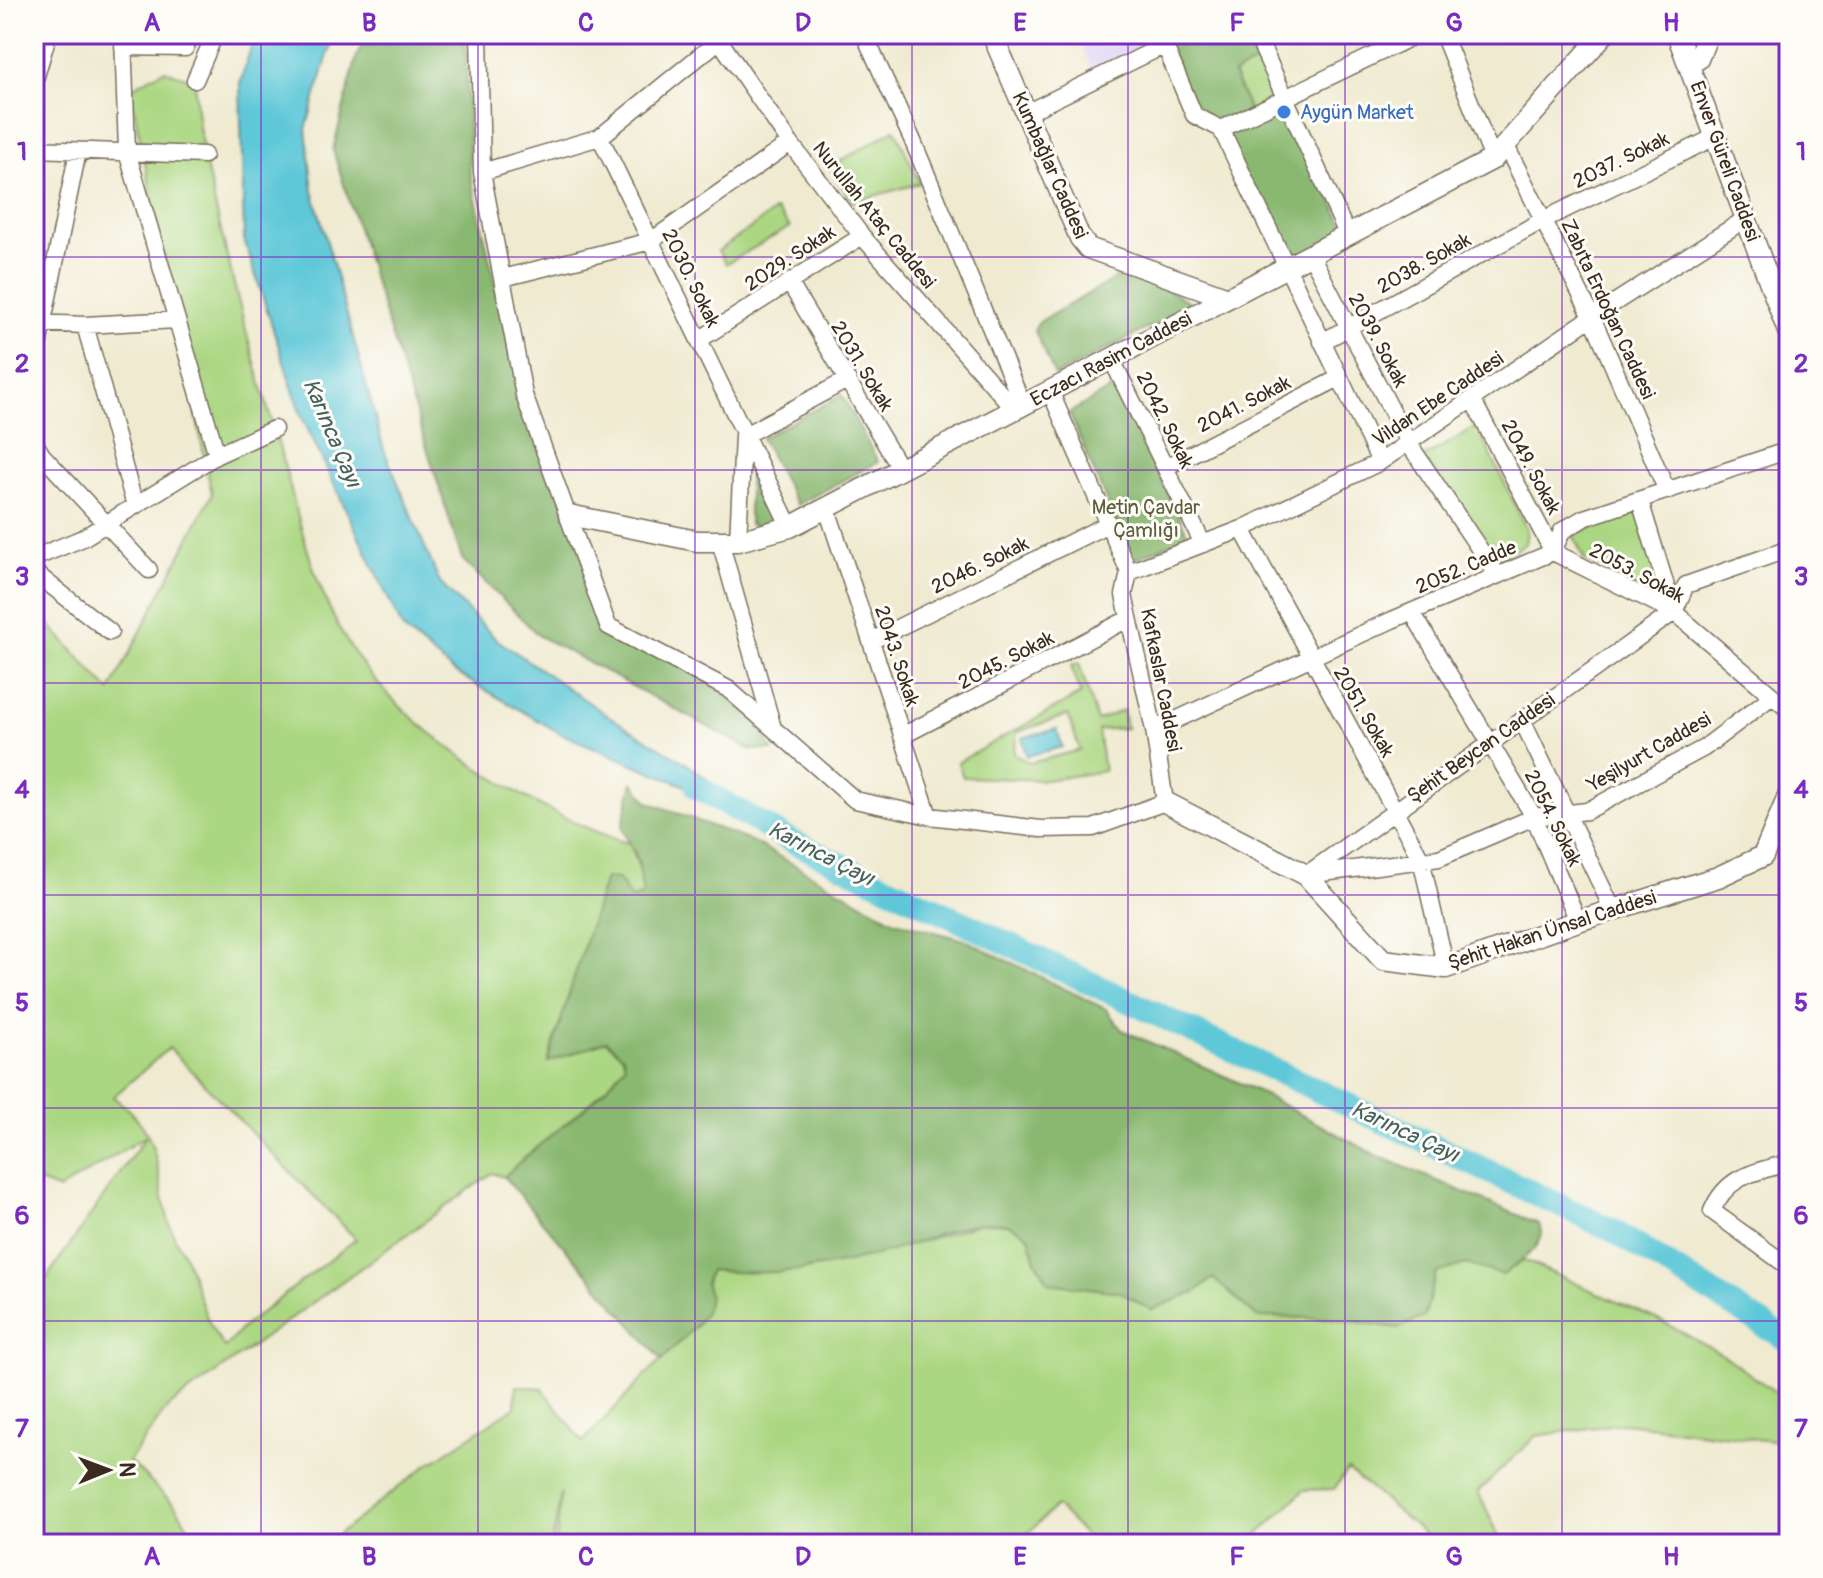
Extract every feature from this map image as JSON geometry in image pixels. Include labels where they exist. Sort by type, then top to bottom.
[{"type":"main road","name":"Kumbağlar Caddesi","points":[[992,34],[1080,238],[1088,248],[1228,298]]},
{"type":"main road","points":[[1698,59],[1708,34]]},
{"type":"main road","name":"Eczacı Rasim Caddesi","points":[[569,515],[697,541],[729,541],[790,527],[1348,236],[1499,153],[1604,37]]},
{"type":"main road","name":"Enver Güreli Caddesi","points":[[1678,37],[1698,59],[1789,301]]},
{"type":"main road","name":"Enver Güreli Caddesi","points":[[1678,37],[1789,334]]},
{"type":"main road","name":"Şehit Hakan Ünsal Caddesi","points":[[1306,875],[1383,960],[1446,968],[1578,921],[1718,877],[1763,856],[1789,794]]},
{"type":"main road","points":[[1165,802],[1306,875]]},
{"type":"street","points":[[34,83],[46,42],[44,34]]},
{"type":"street","points":[[191,34],[185,48],[123,41],[127,152],[217,455]]},
{"type":"street","points":[[195,80],[215,34]]},
{"type":"street","points":[[479,34],[482,172],[524,395],[608,626],[728,689],[855,800],[929,816],[1041,829],[1093,828],[1165,802]]},
{"type":"street","points":[[864,34],[912,139],[1019,408]]},
{"type":"street","points":[[1256,34],[1348,236]]},
{"type":"street","points":[[1221,129],[1418,34]]},
{"type":"street","name":"Zabıta Erdoğan Caddesi","points":[[1443,34],[1499,153],[1545,219],[1592,317],[1667,491]]},
{"type":"street","points":[[482,172],[600,137],[721,36]]},
{"type":"street","name":"Nurullah Ataç Caddesi","points":[[721,36],[790,143],[862,236],[1019,408]]},
{"type":"street","points":[[1026,113],[1162,40],[1194,115],[1221,129],[1380,462]]},
{"type":"street","name":"2030. Sokak","points":[[600,137],[790,527]]},
{"type":"street","name":"2037. Sokak","points":[[1545,219],[1715,137]]},
{"type":"street","points":[[503,278],[651,241],[790,143]]},
{"type":"street","points":[[34,149],[204,155]]},
{"type":"street","points":[[34,365],[38,323],[78,151]]},
{"type":"street","name":"Vildan Ebe Caddesi","points":[[1129,572],[1242,529],[1380,462],[1592,317],[1747,218]]},
{"type":"street","name":"2038. Sokak","points":[[1322,342],[1545,219]]},
{"type":"street","name":"2029. Sokak","points":[[699,340],[862,236]]},
{"type":"street","name":"2039. Sokak","points":[[1311,255],[1409,444],[1497,575]]},
{"type":"street","name":"2031. Sokak","points":[[789,282],[901,470]]},
{"type":"street","points":[[38,323],[85,325],[177,320]]},
{"type":"street","points":[[85,325],[135,506]]},
{"type":"street","name":"2042. Sokak","points":[[1111,358],[1203,544]]},
{"type":"street","name":"2041. Sokak","points":[[1166,467],[1339,378]]},
{"type":"street","points":[[743,436],[847,380]]},
{"type":"street","name":"Kafkaslar Caddesi","points":[[1050,391],[1129,572],[1124,595],[1154,730],[1165,802]]},
{"type":"street","name":"2049. Sokak","points":[[1473,401],[1553,552]]},
{"type":"street","points":[[34,558],[55,552],[217,455],[274,429]]},
{"type":"street","name":"2030. Sokak","points":[[743,436],[729,541],[773,728]]},
{"type":"street","points":[[34,442],[42,455],[149,570]]},
{"type":"street","name":"2052. Cadde","points":[[1154,730],[1412,612],[1553,552],[1562,531],[1584,518],[1789,450]]},
{"type":"street","points":[[1640,501],[1674,612]]},
{"type":"street","name":"2043. Sokak","points":[[827,509],[929,816]]},
{"type":"street","name":"2046. Sokak","points":[[871,641],[1108,524]]},
{"type":"street","name":"2051. Sokak","points":[[1242,529],[1421,859],[1446,968]]},
{"type":"street","name":"Şehit Beycan Caddesi","points":[[1306,875],[1674,612],[1686,585],[1789,549]]},
{"type":"street","name":"2053. Sokak","points":[[1553,552],[1674,612],[1789,710]]},
{"type":"street","points":[[34,572],[110,632]]},
{"type":"street","name":"2054. Sokak","points":[[1412,612],[1534,817],[1578,921]]},
{"type":"street","name":"2045. Sokak","points":[[902,736],[1128,619]]},
{"type":"street","name":"Yeşilyurt Caddesi","points":[[1306,875],[1439,858],[1534,817],[1587,811],[1704,748],[1771,697]]},
{"type":"street","points":[[1522,720],[1613,910]]},
{"type":"street","points":[[1789,1163],[1746,1174],[1720,1193],[1712,1211],[1789,1267]]},
{"type":"shaded area","points":[[1077,34],[1148,34],[1145,47],[1092,70]]},
{"type":"green space","points":[[368,34],[465,34],[470,173],[508,340],[609,631],[741,695],[773,750],[751,750],[539,636],[462,559],[333,150],[357,55]]},
{"type":"green space","points":[[1160,34],[1256,34],[1267,58],[1233,74],[1250,113],[1272,104],[1282,126],[1296,119],[1348,236],[1287,268],[1221,129],[1194,115]]},
{"type":"green space","points":[[1267,58],[1285,98],[1251,113],[1233,73]]},
{"type":"green space","points":[[164,70],[195,80],[207,169],[253,358],[317,577],[327,604],[355,654],[408,713],[441,742],[478,768],[556,813],[630,844],[643,879],[643,896],[631,900],[626,895],[549,1062],[606,1041],[623,1056],[625,1065],[612,1081],[504,1177],[492,1173],[167,1408],[129,1461],[176,1507],[199,1544],[34,1544],[34,1296],[146,1136],[59,1190],[34,1180],[34,608],[110,691],[212,494],[130,89]],"holes":[[[169,1048],[356,1239],[243,1327],[225,1348],[207,1316],[186,1259],[173,1235],[151,1142],[131,1112],[113,1097]]]},
{"type":"green space","points":[[895,129],[920,183],[852,202],[830,167]]},
{"type":"green space","points":[[776,210],[790,227],[726,264],[718,251]]},
{"type":"green space","points":[[1130,270],[1188,301],[1189,307],[1055,376],[1034,329],[1039,322]]},
{"type":"green space","name":"Metin Çavdar Çamlığı","points":[[1116,386],[1188,535],[1132,561],[1069,413]]},
{"type":"green space","points":[[842,395],[878,462],[797,505],[761,438]]},
{"type":"green space","points":[[1477,426],[1527,530],[1525,544],[1496,562],[1423,458]]},
{"type":"green space","points":[[749,458],[777,518],[757,527],[749,524]]},
{"type":"green space","points":[[1639,512],[1661,582],[1638,593],[1613,571],[1584,560],[1573,534]]},
{"type":"green space","points":[[1079,663],[1097,721],[1123,710],[1126,728],[1098,730],[1104,771],[1046,780],[963,777],[958,762],[1081,694],[1071,666]],"holes":[[[1068,715],[1080,750],[1030,763],[1014,754],[1017,732]]]},
{"type":"green space","points":[[633,782],[648,802],[753,842],[895,921],[965,940],[1106,1009],[1122,1030],[1253,1089],[1376,1155],[1539,1224],[1542,1235],[1535,1249],[1503,1275],[1466,1264],[1436,1273],[1425,1316],[1399,1328],[1330,1318],[1257,1317],[1213,1278],[1195,1292],[1151,1310],[1120,1292],[1049,1283],[1036,1261],[1029,1236],[1007,1225],[982,1223],[887,1252],[821,1267],[755,1273],[710,1270],[705,1283],[708,1294],[703,1315],[662,1360],[504,1177],[598,1096],[625,1065],[623,1056],[606,1041],[548,1062],[605,878],[618,879],[631,899],[643,896],[638,860],[622,828]]},
{"type":"green space","points":[[981,1223],[1012,1224],[1029,1236],[1036,1261],[1049,1282],[1121,1292],[1151,1310],[1195,1292],[1213,1278],[1257,1317],[1330,1318],[1399,1328],[1425,1316],[1436,1273],[1466,1263],[1503,1275],[1523,1260],[1667,1324],[1721,1354],[1789,1402],[1789,1443],[1624,1423],[1536,1436],[1478,1492],[1503,1544],[1436,1544],[1348,1470],[1334,1489],[1304,1490],[1248,1544],[1093,1544],[1056,1506],[1017,1544],[556,1544],[561,1492],[552,1544],[331,1544],[330,1541],[427,1465],[515,1407],[516,1386],[542,1388],[583,1442],[683,1336],[697,1326],[709,1270],[745,1273],[814,1268],[881,1253]]},
{"type":"water","points":[[255,34],[334,34],[306,129],[313,191],[384,450],[440,583],[496,639],[610,717],[686,763],[707,779],[723,802],[562,734],[454,672],[403,629],[301,415],[244,239],[240,83]]},
{"type":"water","points":[[1057,729],[1062,747],[1027,756],[1022,738]]},
{"type":"waterway","name":"Karınca Çayı","points":[[697,787],[791,841],[1612,1230],[1789,1341]]},
{"type":"place","name":"Aygün Market","points":[[1284,112]]}]
